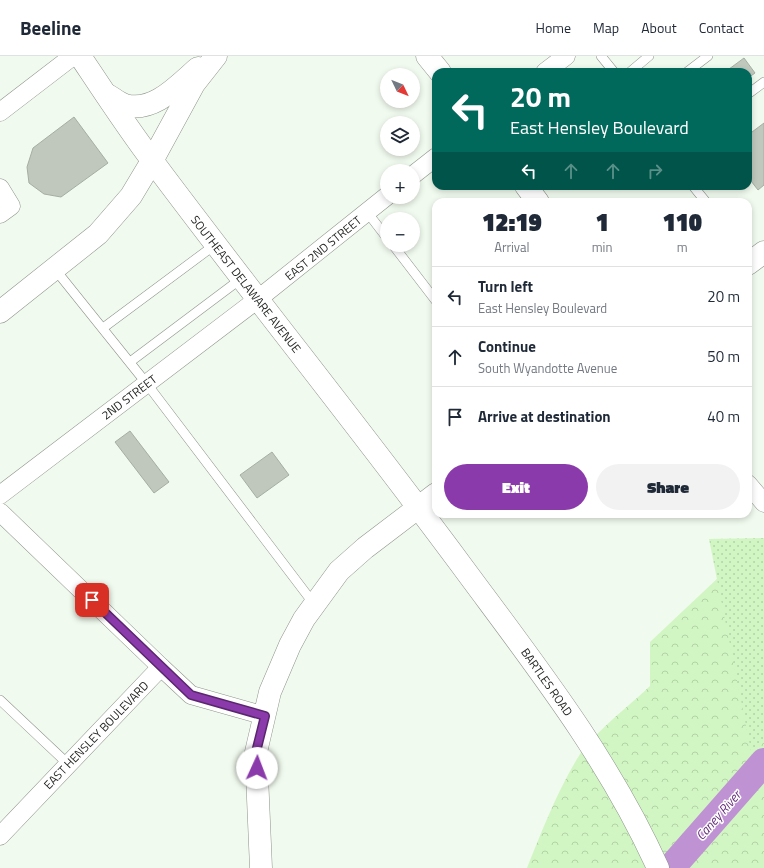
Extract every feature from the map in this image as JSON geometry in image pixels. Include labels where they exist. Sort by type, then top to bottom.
[{"type":"street","points":[[0,112],[73,56]]},
{"type":"street","name":"SOUTHEAST DELAWARE AVENUE","points":[[80,56],[152,161],[418,507]]},
{"type":"street","points":[[105,93],[124,105],[140,107],[158,100],[215,56]]},
{"type":"street","points":[[0,312],[98,234],[131,196],[194,84],[215,56]]},
{"type":"street","points":[[427,56],[437,68]]},
{"type":"street","points":[[550,68],[566,56]]},
{"type":"street","points":[[420,170],[432,160]]},
{"type":"street","points":[[0,188],[6,210]]},
{"type":"street","name":"EAST 2ND STREET","points":[[258,299],[380,202]]},
{"type":"street","name":"2ND STREET","points":[[0,495],[258,299]]},
{"type":"street","points":[[752,489],[764,503]]},
{"type":"street","points":[[261,868],[256,752],[270,692],[290,645],[314,604],[339,571],[365,548],[432,497]]},
{"type":"street","name":"BARTLES ROAD","points":[[418,507],[552,688],[608,771],[641,830],[658,868]]},
{"type":"street","points":[[0,512],[191,695],[265,716]]},
{"type":"street","name":"EAST HENSLEY BOULEVARD","points":[[0,836],[161,667]]},
{"type":"lane","points":[[601,56],[611,68]]},
{"type":"lane","points":[[635,68],[649,56]]},
{"type":"lane","points":[[692,68],[708,56]]},
{"type":"lane","points":[[752,91],[764,82]]},
{"type":"lane","points":[[696,190],[703,198]]},
{"type":"lane","points":[[367,212],[380,229]]},
{"type":"lane","points":[[103,328],[216,244]]},
{"type":"lane","points":[[398,252],[432,296]]},
{"type":"lane","points":[[54,268],[130,362],[314,604]]},
{"type":"lane","points":[[130,362],[242,278]]},
{"type":"lane","points":[[0,700],[68,764]]},
{"type":"green space","points":[[764,538],[764,741],[752,756],[709,539]]},
{"type":"green space","points":[[764,544],[764,868],[527,868],[556,799],[577,759],[601,730],[650,686],[650,642],[737,560]]},
{"type":"building","points":[[744,58],[751,68],[730,68]]},
{"type":"building","points":[[74,117],[108,163],[61,197],[44,194],[29,183],[27,167],[33,148]]},
{"type":"building","points":[[764,123],[764,185],[758,190],[752,182],[752,132]]},
{"type":"building","points":[[130,431],[169,482],[154,493],[115,442]]},
{"type":"building","points":[[272,452],[289,475],[257,498],[240,475]]},
{"type":"waterway","name":"Caney River","points":[[671,868],[764,762]]},
{"type":"route","points":[[92,600],[191,695],[265,716],[256,752],[257,768]]}]
